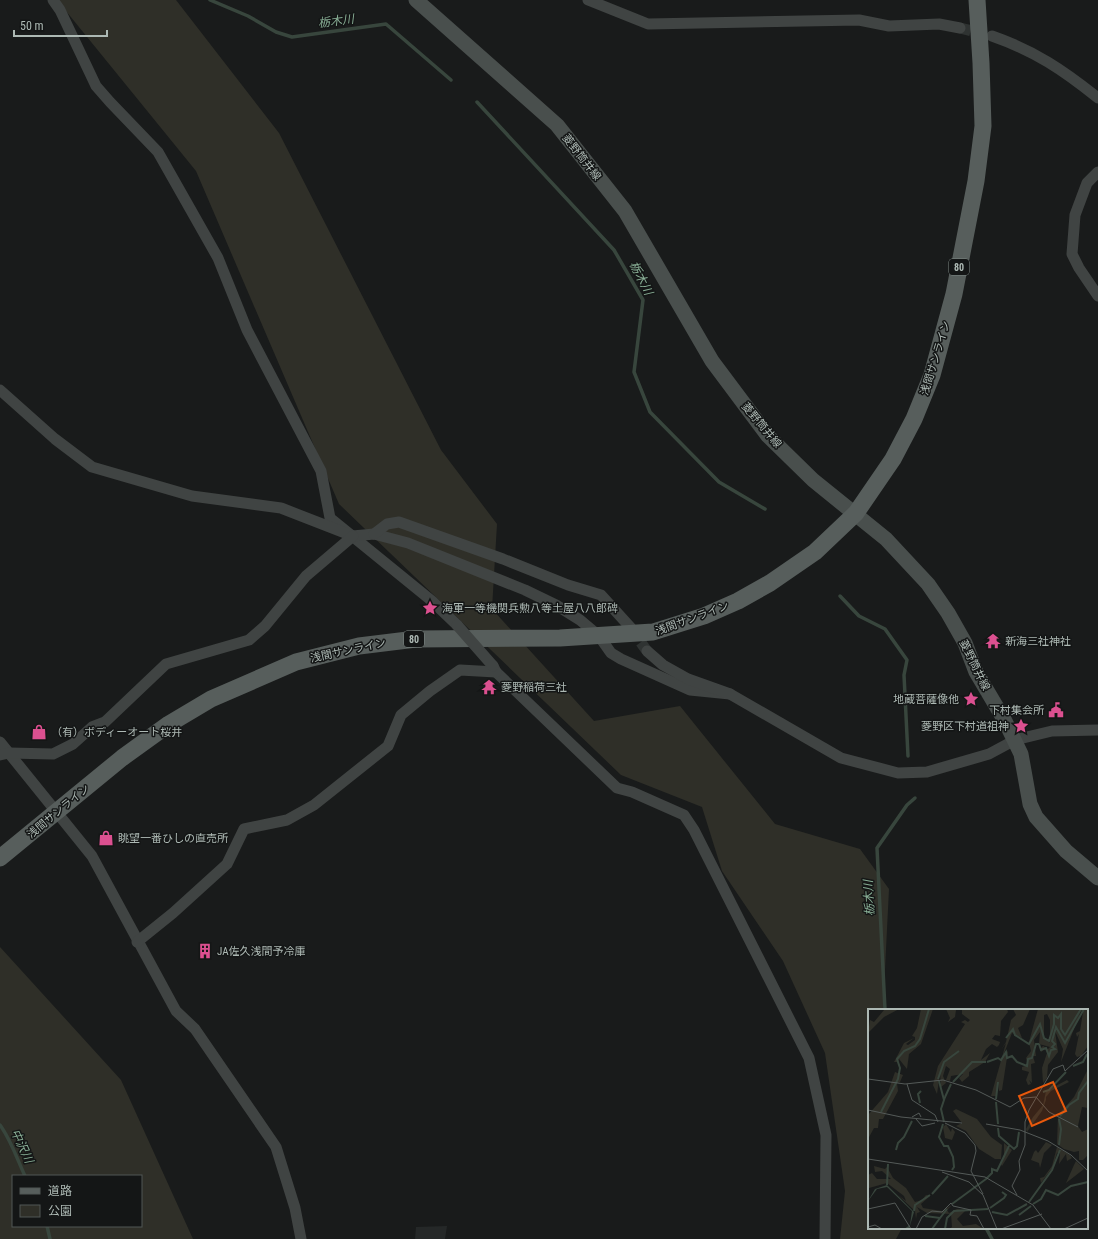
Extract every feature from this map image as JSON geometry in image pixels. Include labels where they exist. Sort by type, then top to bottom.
[{"type":"main road","name":"菱野筒井線","points":[[416,0],[557,125],[625,212],[712,361],[768,436],[813,480],[856,513],[907,560],[928,584],[948,613],[965,643],[976,672],[1015,740],[1021,754],[1030,804],[1036,817],[1066,851],[1098,878]]},
{"type":"main road","name":"浅間サンライン","points":[[0,858],[122,758],[169,724],[211,699],[296,662],[359,646],[416,639],[560,638],[653,632],[704,616],[738,601],[770,583],[815,552],[856,513],[893,459],[914,419],[932,376],[954,294],[976,181],[983,126],[982,63],[977,0]]},
{"type":"street","points":[[53,0],[60,10],[96,86],[158,152],[214,251],[247,330],[321,471],[330,518],[432,602],[457,625],[495,669],[617,788],[632,792],[684,815],[694,830],[809,1058],[826,1135],[825,1239]]},
{"type":"street","points":[[588,0],[648,24],[859,20],[888,26],[939,24],[960,28]]},
{"type":"street","points":[[992,36],[1012,42],[1047,60],[1098,98]]},
{"type":"street","points":[[1098,172],[1087,183],[1075,215],[1072,254],[1079,268],[1098,296]]},
{"type":"street","points":[[0,390],[55,439],[92,467],[192,496],[280,508],[353,536],[374,534],[408,543],[525,590],[568,612],[599,636],[612,653],[642,669],[690,690],[730,694]]},
{"type":"street","points":[[374,534],[386,524],[399,522],[503,559],[568,585],[601,596],[631,628]]},
{"type":"street","points":[[5,754],[53,754],[60,751],[73,744],[92,727],[105,722],[166,664],[250,640],[265,626],[306,576],[353,536]]},
{"type":"street","points":[[647,651],[663,665],[688,679],[730,694],[841,758],[898,773],[933,770],[989,754],[1015,740],[1052,731],[1098,730]]},
{"type":"street","points":[[137,942],[173,913],[227,864],[244,829],[287,820],[314,805],[388,746],[401,715],[430,691],[460,670],[495,669]]},
{"type":"street","points":[[0,742],[5,754],[92,856],[137,942],[176,1011],[195,1029],[276,1147],[295,1208],[301,1239]]},
{"type":"shaded area","points":[[447,1226],[445,1239],[415,1239],[416,1227]]},
{"type":"green space","points":[[57,0],[176,0],[279,133],[441,450],[497,524],[492,609],[594,721],[680,706],[775,824],[860,849],[889,889],[883,1009],[868,1009],[868,1229],[901,1229],[896,1239],[840,1239],[845,1191],[825,1053],[783,961],[722,871],[702,807],[621,775],[339,504],[196,171]]},
{"type":"green space","points":[[0,947],[121,1080],[193,1239],[0,1239]]},
{"type":"waterway","name":"栃木川","points":[[210,0],[248,16],[276,32],[292,37],[386,24],[451,80]]},
{"type":"waterway","name":"栃木川","points":[[477,102],[614,250],[643,300],[634,372],[650,412],[719,482],[765,509]]},
{"type":"waterway","name":"栃木川","points":[[840,596],[859,616],[885,629],[907,660],[904,675],[908,756]]},
{"type":"waterway","name":"栃木川","points":[[885,1009],[877,848],[907,805],[915,798]]},
{"type":"waterway","name":"中沢川","points":[[0,1125],[11,1143],[25,1175]]},
{"type":"waterway","name":"中沢川","points":[[47,1227],[50,1239]]},
{"type":"waterway","name":"栃木川","points":[[987,1229],[992,1239]]},
{"type":"tunnel","points":[[960,28],[984,34]]},
{"type":"tunnel","points":[[631,629],[647,651]]},
{"type":"place","name":"海軍一等機関兵勲八等土屋八八郎碑","points":[[430,608]]},
{"type":"place","name":"新海三社神社","points":[[993,641]]},
{"type":"place","name":"菱野稲荷三社","points":[[489,687]]},
{"type":"place","name":"地蔵菩薩像他","points":[[971,699]]},
{"type":"place","name":"下村集会所","points":[[1056,710]]},
{"type":"place","name":"菱野区下村道祖神","points":[[1021,726]]},
{"type":"place","name":"（有）ボディーオート桜井","points":[[39,732]]},
{"type":"place","name":"眺望一番ひしの直売所","points":[[106,838]]},
{"type":"place","name":"JA佐久浅間予冷庫","points":[[205,951]]}]
